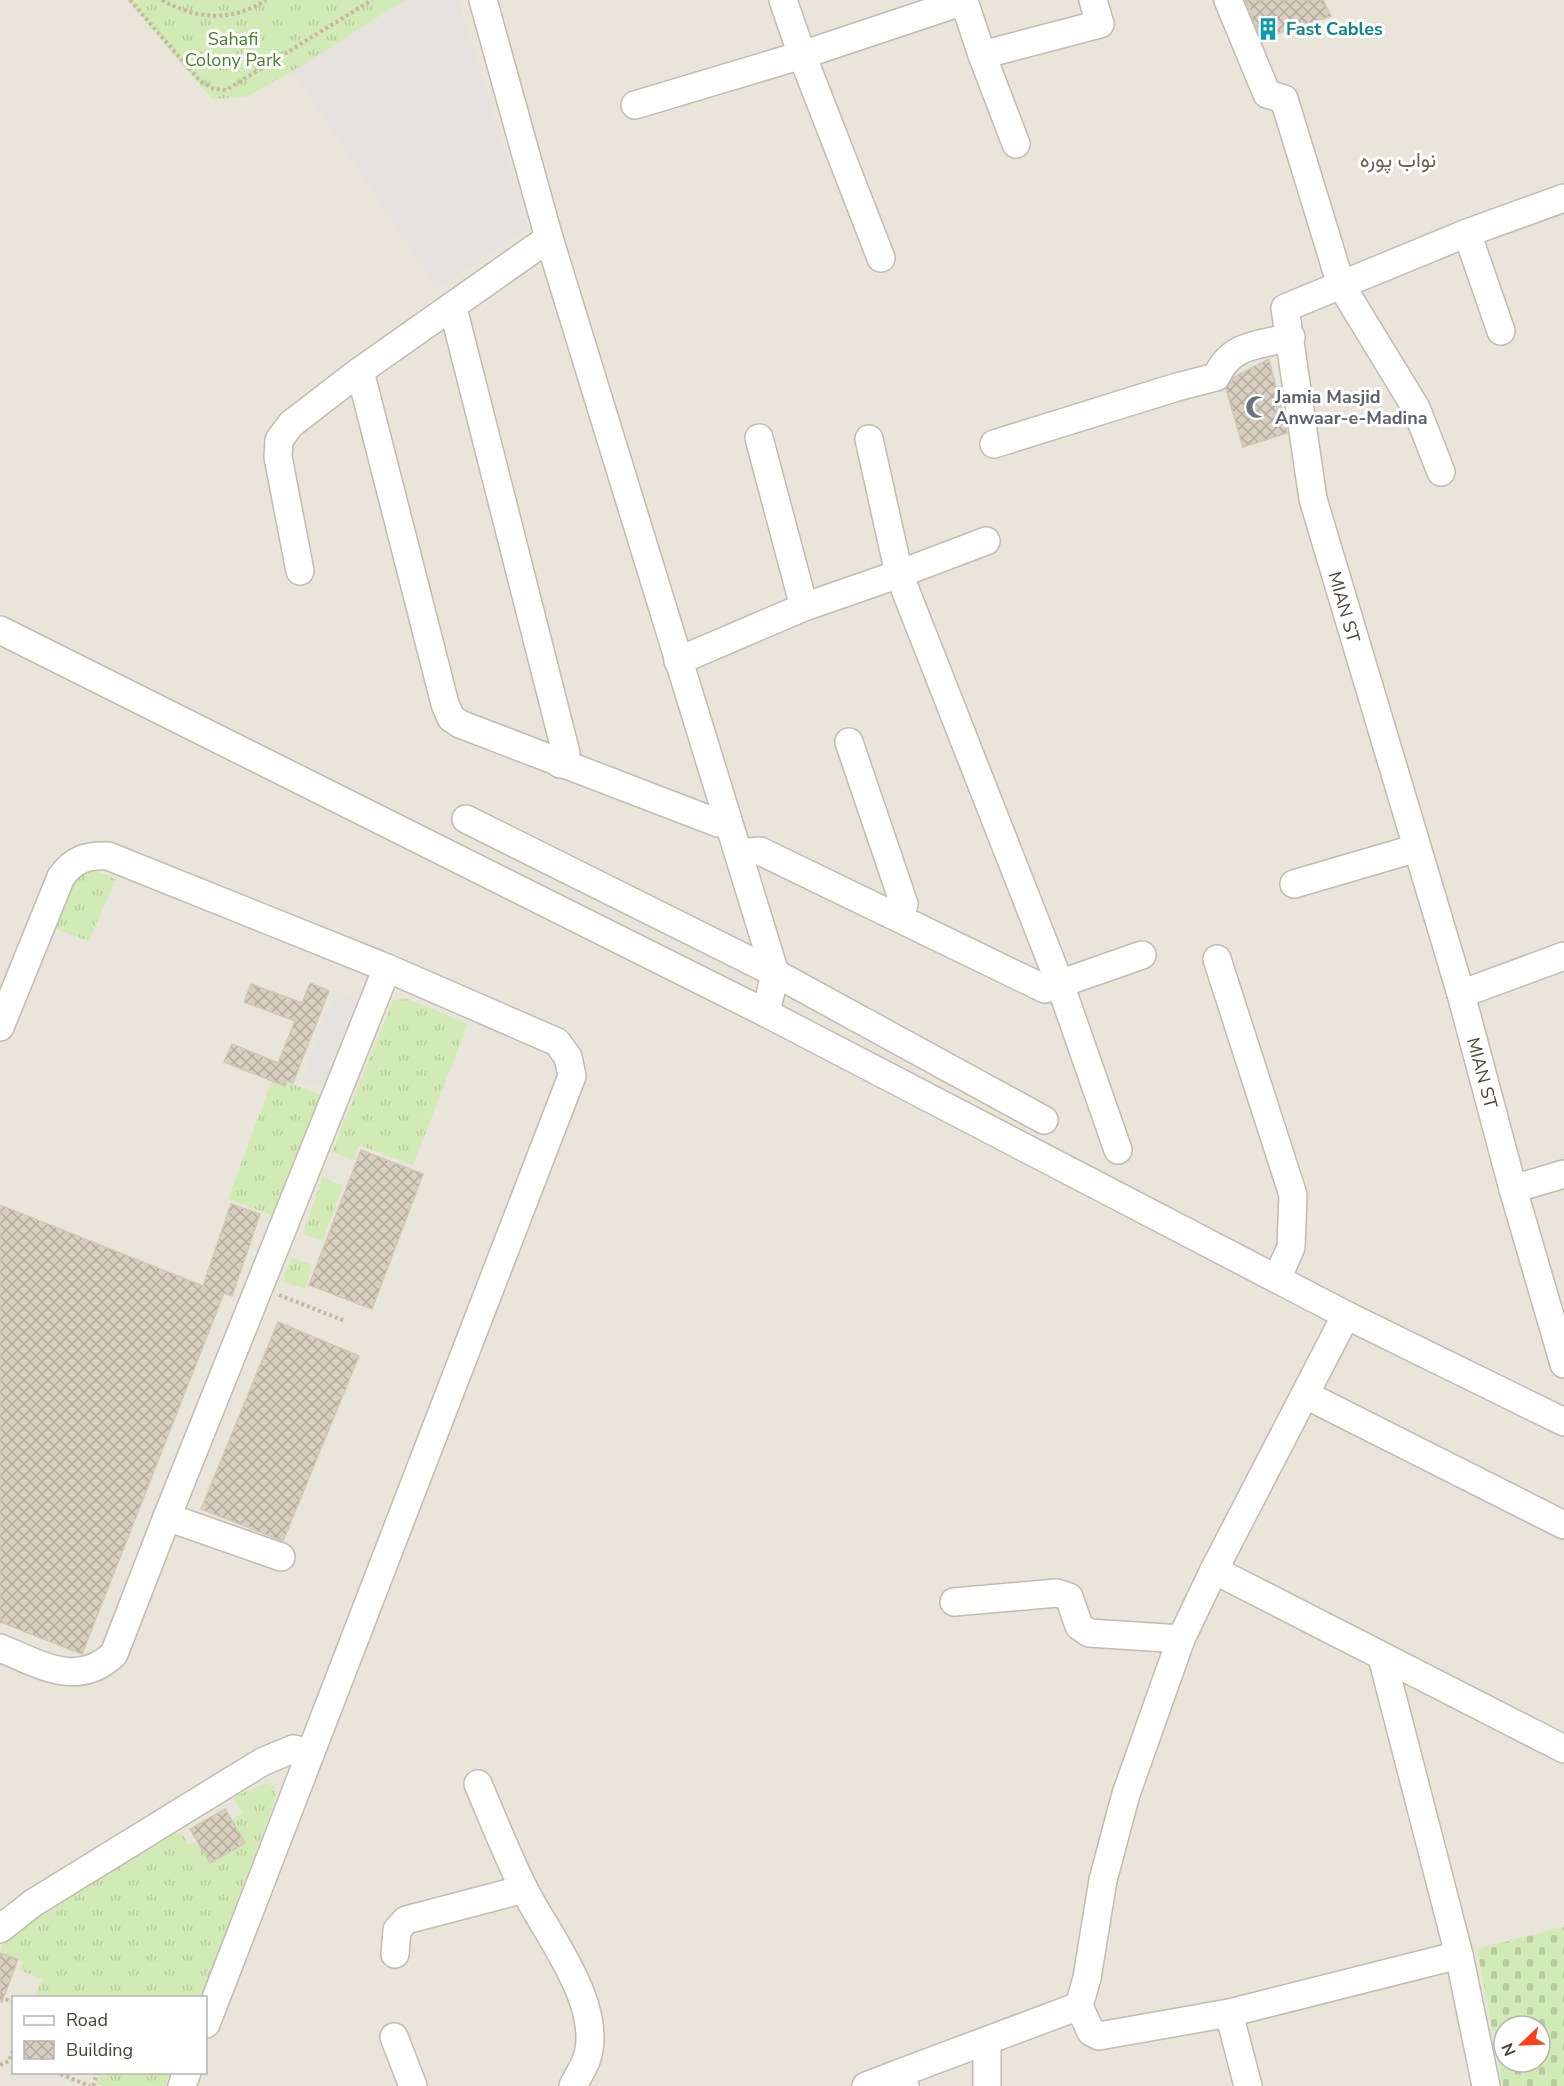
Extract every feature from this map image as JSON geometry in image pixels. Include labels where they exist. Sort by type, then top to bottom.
[{"type":"street","points":[[483,0],[549,238],[775,973],[766,1013]]},
{"type":"street","points":[[783,0],[881,258]]},
{"type":"street","points":[[982,55],[1100,24],[1093,0]]},
{"type":"street","points":[[1228,0],[1267,94],[1284,99],[1341,285],[1416,408],[1442,472]]},
{"type":"street","points":[[635,105],[802,55],[964,1],[1016,144]]},
{"type":"street","name":"MIAN ST","points":[[1564,198],[1467,233],[1285,308],[1291,337],[1312,498],[1461,994],[1513,1189],[1557,1318],[1564,1364]]},
{"type":"street","points":[[1467,233],[1501,331]]},
{"type":"street","points":[[300,572],[278,457],[279,440],[291,424],[360,371],[453,308],[549,238]]},
{"type":"street","points":[[453,308],[566,753],[560,764]]},
{"type":"street","points":[[994,444],[1216,377],[1234,352],[1291,337]]},
{"type":"street","points":[[360,371],[447,711],[460,724],[560,764],[718,823],[728,821]]},
{"type":"street","points":[[759,438],[804,607]]},
{"type":"street","points":[[869,439],[899,573],[1060,984],[1118,1150]]},
{"type":"street","points":[[678,661],[804,607],[986,541]]},
{"type":"street","points":[[0,630],[766,1013],[1346,1315],[1564,1422]]},
{"type":"street","points":[[849,742],[904,904],[900,918]]},
{"type":"street","points":[[466,819],[775,973],[1044,1120]]},
{"type":"street","points":[[1294,884],[1417,848]]},
{"type":"street","points":[[739,853],[760,851],[1045,989],[1142,955]]},
{"type":"street","points":[[0,1027],[61,878],[68,867],[91,855],[108,856],[178,882],[387,968],[557,1042],[568,1057],[572,1076],[536,1175],[309,1752],[207,2021]]},
{"type":"street","points":[[1461,994],[1564,956]]},
{"type":"street","points":[[1217,959],[1293,1195],[1291,1247],[1277,1279]]},
{"type":"street","points":[[0,1648],[65,1672],[79,1673],[102,1666],[114,1654],[387,968]]},
{"type":"street","points":[[1513,1189],[1564,1174]]},
{"type":"street","points":[[1346,1315],[1214,1570],[1181,1639],[1126,1794],[1103,1880],[1087,1978],[1079,2006],[1091,2032],[1099,2036],[1229,2013],[1459,1955]]},
{"type":"street","points":[[1306,1395],[1564,1526]]},
{"type":"street","points":[[167,1516],[281,1557]]},
{"type":"street","points":[[1214,1570],[1564,1749]]},
{"type":"street","points":[[954,1602],[1057,1593],[1069,1597],[1079,1626],[1089,1633],[1181,1639]]},
{"type":"street","points":[[1382,1657],[1459,1955],[1486,2086]]},
{"type":"street","points":[[0,1929],[33,1903],[262,1762],[294,1749],[309,1752]]},
{"type":"street","points":[[478,1784],[524,1889],[568,1966],[586,2015],[589,2038],[586,2060],[573,2086]]},
{"type":"street","points":[[396,1954],[397,1930],[406,1920],[524,1889]]},
{"type":"street","points":[[866,2086],[903,2079],[987,2041],[1079,2006]]},
{"type":"street","points":[[1229,2013],[1248,2086]]},
{"type":"street","points":[[394,2037],[413,2086]]},
{"type":"street","points":[[987,2041],[987,2086]]},
{"type":"path","points":[[130,0],[200,81],[220,90],[226,90],[372,0]]},
{"type":"path","points":[[162,0],[196,15],[216,17],[236,15],[266,0]]},
{"type":"path","points":[[259,1287],[345,1322]]},
{"type":"path","points":[[0,2065],[9,2061],[12,2054]]},
{"type":"path","points":[[58,2074],[92,2086]]},
{"type":"shaded area","points":[[0,0],[1564,0],[1564,2086],[0,2086]]},
{"type":"shaded area","points":[[405,0],[458,0],[528,228],[437,289],[293,71]]},
{"type":"shaded area","points":[[335,992],[356,1000],[324,1089],[302,1081]]},
{"type":"green space","name":"Sahafi Colony Park","points":[[127,0],[405,0],[293,71],[246,97],[212,99]]},
{"type":"green space","points":[[93,870],[116,879],[89,941],[53,928],[66,893],[76,879]]},
{"type":"green space","points":[[408,999],[468,1024],[413,1165],[359,1145],[353,1160],[332,1152],[393,1000]]},
{"type":"green space","points":[[273,1077],[322,1095],[277,1217],[228,1199]]},
{"type":"green space","points":[[322,1178],[343,1185],[323,1241],[303,1234]]},
{"type":"green space","points":[[291,1258],[313,1265],[305,1289],[283,1282]]},
{"type":"green space","points":[[266,1783],[275,1787],[276,1798],[201,1996],[35,1996],[42,1979],[20,1970],[23,1961],[0,1953],[2,1944],[46,1910],[172,1832],[182,1834],[189,1845],[197,1841],[210,1863],[245,1843],[232,1820],[242,1813],[233,1797]]},
{"type":"green space","points":[[1564,1927],[1564,2086],[1503,2086],[1501,2074],[1552,2074],[1552,2014],[1492,2014],[1492,2028],[1477,1949]]},
{"type":"green space","points":[[100,2074],[170,2074],[165,2086],[105,2086],[96,2083]]},
{"type":"building","name":"Fast Cables","points":[[1245,0],[1323,0],[1331,16],[1261,39]]},
{"type":"building","name":"Jamia Masjid Anwaar-e-Madina","points":[[1269,359],[1287,433],[1243,447],[1226,389],[1234,377]]},
{"type":"building","points":[[310,983],[329,991],[293,1083],[286,1080],[285,1086],[224,1062],[232,1044],[278,1063],[295,1021],[244,1002],[251,984],[302,1003]]},
{"type":"building","points":[[361,1150],[423,1174],[372,1309],[309,1285]]},
{"type":"building","points":[[231,1204],[260,1214],[232,1296],[224,1293],[82,1654],[0,1622],[0,1205],[203,1286]]},
{"type":"building","points":[[278,1322],[359,1356],[283,1541],[201,1509]]},
{"type":"building","points":[[225,1809],[245,1843],[210,1863],[190,1829]]},
{"type":"building","points":[[0,1953],[18,1959],[2,2002],[0,2002]]},
{"type":"place","name":"Fast Cables","points":[[1268,29]]},
{"type":"place","name":"Jamia Masjid Anwaar-e-Madina","points":[[1257,407]]},
{"type":"district","name":"نواب پورہ","points":[[1398,160]]}]
